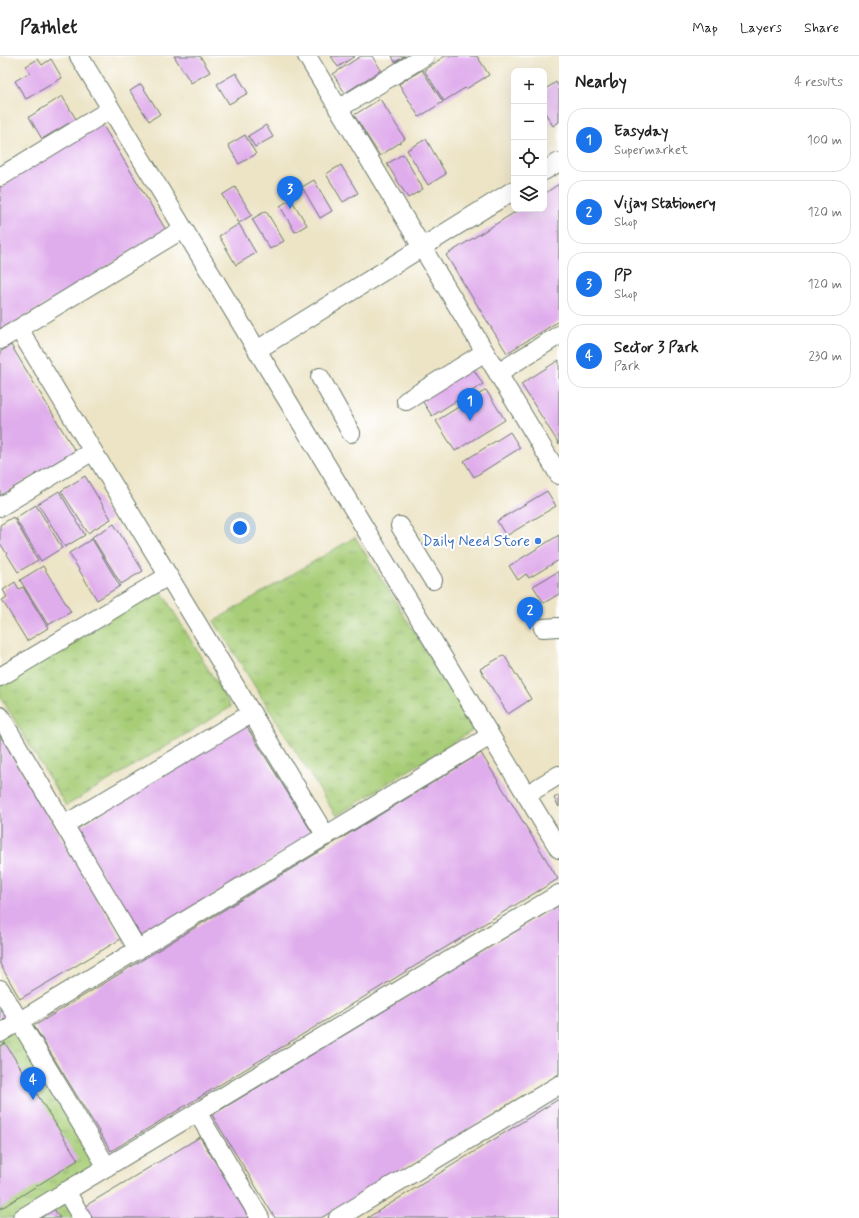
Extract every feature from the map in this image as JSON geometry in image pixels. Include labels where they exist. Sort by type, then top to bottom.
[{"type":"street","points":[[79,56],[559,849]]},
{"type":"street","points":[[307,56],[559,475]]},
{"type":"street","points":[[338,108],[425,56]]},
{"type":"street","points":[[0,176],[111,109]]},
{"type":"street","points":[[547,169],[559,162]]},
{"type":"street","points":[[257,350],[511,192]]},
{"type":"street","points":[[0,340],[183,229]]},
{"type":"street","points":[[19,329],[326,836]]},
{"type":"street","points":[[498,373],[559,335]]},
{"type":"street","points":[[406,400],[485,352]]},
{"type":"street","points":[[320,377],[351,433]]},
{"type":"street","points":[[0,507],[93,451]]},
{"type":"street","points":[[400,526],[433,580]]},
{"type":"street","points":[[0,678],[168,576]]},
{"type":"street","points":[[64,825],[252,713]]},
{"type":"street","points":[[0,716],[138,950]]},
{"type":"street","points":[[0,1034],[490,736]]},
{"type":"street","points":[[526,795],[559,775]]},
{"type":"street","points":[[22,1218],[559,894]]},
{"type":"street","points":[[0,989],[107,1167]]},
{"type":"street","points":[[338,1218],[559,1085]]},
{"type":"street","points":[[197,1112],[260,1218]]},
{"type":"street","points":[[66,1191],[82,1218]]},
{"type":"green space","points":[[355,537],[475,729],[336,816],[214,621]]},
{"type":"green space","points":[[160,589],[231,707],[66,806],[0,696],[0,685]]},
{"type":"green space","points":[[20,1022],[107,1167],[66,1191],[82,1218],[0,1218],[0,1033]]},
{"type":"building","points":[[174,56],[200,56],[210,72],[191,83]]},
{"type":"building","points":[[331,56],[355,56],[338,67]]},
{"type":"building","points":[[361,56],[372,56],[381,70],[345,93],[333,74]]},
{"type":"building","points":[[392,56],[405,56],[395,62]]},
{"type":"building","points":[[445,56],[477,56],[489,75],[444,101],[424,70]]},
{"type":"building","points":[[38,59],[42,65],[51,59],[62,78],[26,99],[15,81],[30,72],[26,66]]},
{"type":"building","points":[[422,70],[443,102],[419,117],[399,84]]},
{"type":"building","points":[[236,73],[248,93],[229,104],[217,84]]},
{"type":"building","points":[[556,82],[559,87],[559,122],[553,126],[547,116],[547,88]]},
{"type":"building","points":[[141,84],[160,114],[149,121],[130,91]]},
{"type":"building","points":[[62,96],[76,119],[42,139],[29,117]]},
{"type":"building","points":[[380,99],[405,139],[380,156],[354,115]]},
{"type":"building","points":[[102,124],[166,230],[0,332],[0,187]]},
{"type":"building","points":[[266,125],[273,137],[255,147],[248,136]]},
{"type":"building","points":[[245,135],[256,154],[239,164],[228,145]]},
{"type":"building","points":[[426,139],[446,174],[428,185],[407,150]]},
{"type":"building","points":[[403,154],[423,189],[408,198],[387,164]]},
{"type":"building","points":[[341,165],[358,193],[343,202],[326,174]]},
{"type":"building","points":[[314,180],[332,211],[320,218],[302,187]]},
{"type":"building","points":[[559,184],[559,321],[507,353],[446,255],[515,212],[547,212],[547,192]]},
{"type":"building","points":[[235,187],[252,215],[239,223],[222,195]]},
{"type":"building","points":[[291,199],[307,225],[295,232],[280,206]]},
{"type":"building","points":[[266,211],[284,241],[270,249],[252,219]]},
{"type":"building","points":[[239,224],[256,253],[236,265],[219,236]]},
{"type":"building","points":[[11,345],[75,451],[0,496],[0,352]]},
{"type":"building","points":[[559,360],[559,444],[521,384]]},
{"type":"building","points":[[472,367],[483,384],[432,416],[421,399]]},
{"type":"building","points":[[486,390],[505,420],[455,451],[436,421]]},
{"type":"building","points":[[510,432],[520,448],[474,477],[464,461]]},
{"type":"building","points":[[85,476],[111,519],[88,533],[61,491]]},
{"type":"building","points":[[59,491],[85,535],[65,547],[38,504]]},
{"type":"building","points":[[547,491],[556,506],[506,536],[497,521]]},
{"type":"building","points":[[36,505],[62,548],[41,561],[15,518]]},
{"type":"building","points":[[13,517],[38,560],[18,572],[0,543],[0,525]]},
{"type":"building","points":[[114,524],[143,571],[121,584],[92,537]]},
{"type":"building","points":[[559,535],[559,560],[529,578],[526,574],[518,580],[509,566]]},
{"type":"building","points":[[92,539],[120,586],[97,600],[69,553]]},
{"type":"building","points":[[43,566],[71,612],[48,625],[20,580]]},
{"type":"building","points":[[559,571],[559,594],[544,603],[533,586]]},
{"type":"building","points":[[15,582],[19,589],[23,587],[48,628],[27,641],[2,600],[7,597],[3,590]]},
{"type":"building","points":[[504,655],[531,699],[508,714],[480,669]]},
{"type":"building","points":[[245,724],[313,834],[143,939],[75,830]]},
{"type":"building","points":[[0,735],[121,939],[20,999],[0,964]]},
{"type":"building","points":[[481,753],[558,879],[111,1151],[34,1026]]},
{"type":"building","points":[[559,795],[559,807],[554,798]]},
{"type":"building","points":[[559,905],[559,1074],[321,1218],[275,1218],[212,1115]]},
{"type":"building","points":[[0,1006],[7,1017],[0,1021]]},
{"type":"building","points":[[5,1043],[78,1160],[0,1209],[0,1046]]},
{"type":"building","points":[[559,1099],[559,1218],[367,1218],[414,1189]]},
{"type":"building","points":[[200,1137],[249,1218],[92,1218],[85,1206]]},
{"type":"building","points":[[54,1209],[60,1218],[40,1218]]},
{"type":"place","name":"PP","points":[[290,209]]},
{"type":"place","name":"Easyday","points":[[470,421]]},
{"type":"place","name":"Daily Need Store","points":[[538,541]]},
{"type":"place","name":"Vijay Stationery","points":[[530,630]]},
{"type":"place","name":"Sector 3 Park","points":[[33,1100]]}]
